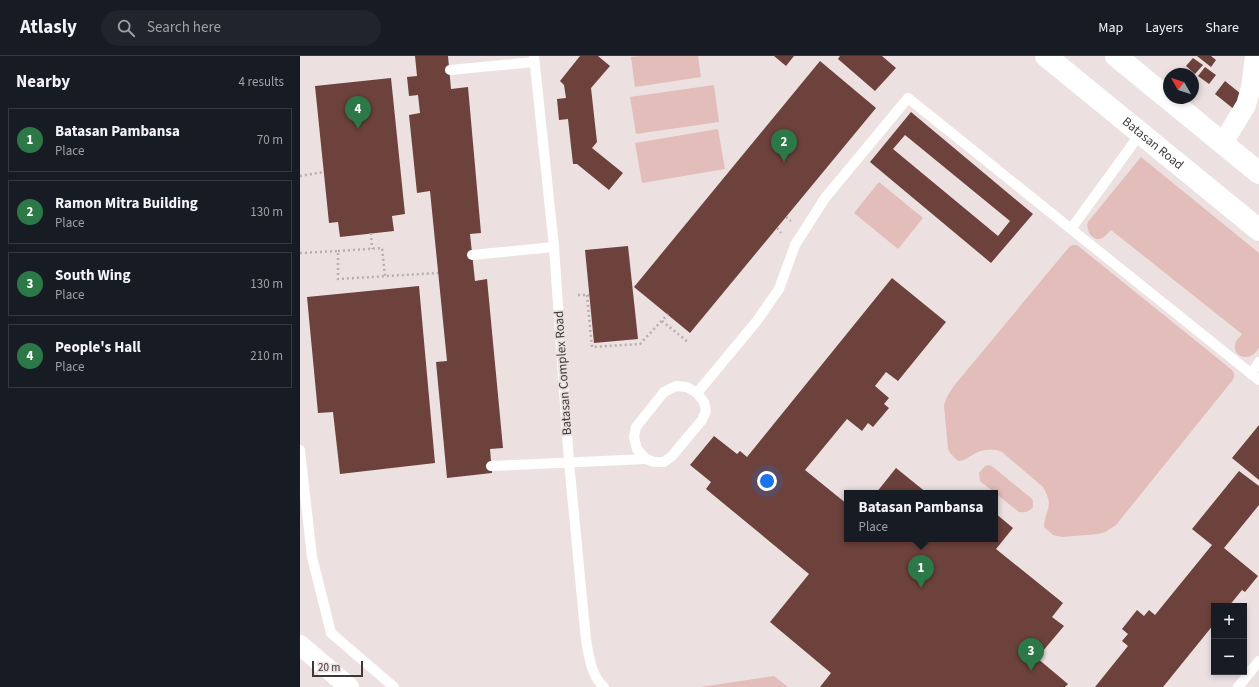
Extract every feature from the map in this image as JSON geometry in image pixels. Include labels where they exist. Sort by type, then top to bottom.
[{"type":"main road","name":"Batasan Road","points":[[1046,56],[1259,230]]},
{"type":"main road","points":[[1116,56],[1259,173]]},
{"type":"street","points":[[1222,143],[1246,105],[1251,88],[1255,56]]},
{"type":"street","points":[[300,644],[349,687]]},
{"type":"lane","points":[[450,70],[534,59]]},
{"type":"lane","name":"Batasan Complex Road","points":[[534,59],[554,247],[569,462],[586,640],[591,666],[601,685],[604,687]]},
{"type":"lane","points":[[697,393],[756,322],[779,289],[795,245],[825,198],[908,98],[1259,380]]},
{"type":"lane","points":[[1071,229],[1140,134]]},
{"type":"lane","points":[[472,254],[554,247]]},
{"type":"lane","points":[[1251,374],[1259,362]]},
{"type":"lane","points":[[491,466],[646,459],[654,462],[664,462],[672,456],[702,420],[706,411],[704,402],[697,393],[687,387],[676,386],[664,392],[643,417],[636,427],[634,437],[637,449],[646,459]]},
{"type":"lane","points":[[300,450],[312,557],[331,633],[394,687]]},
{"type":"lane","points":[[1238,687],[1259,661]]},
{"type":"path","points":[[300,176],[324,172]]},
{"type":"path","points":[[786,217],[791,221]]},
{"type":"path","points":[[776,228],[781,233]]},
{"type":"path","points":[[371,233],[372,249]]},
{"type":"path","points":[[300,253],[382,248],[385,276]]},
{"type":"path","points":[[338,251],[338,279],[438,273]]},
{"type":"path","points":[[578,295],[588,295],[592,347],[640,344],[668,314]]},
{"type":"path","points":[[662,320],[689,343]]},
{"type":"shaded area","points":[[698,56],[701,77],[635,87],[631,57]]},
{"type":"shaded area","points":[[714,85],[719,122],[636,134],[630,97]]},
{"type":"shaded area","points":[[718,129],[725,169],[642,183],[635,143]]},
{"type":"shaded area","points":[[1141,157],[1259,253],[1259,348],[1255,353],[1246,357],[1240,356],[1235,349],[1235,344],[1242,334],[1111,230],[1100,239],[1094,238],[1089,233],[1087,226],[1088,222]]},
{"type":"shaded area","points":[[879,182],[923,218],[898,249],[854,213]]},
{"type":"shaded area","points":[[1077,245],[1232,370],[1234,373],[1234,378],[1116,525],[1105,532],[1098,534],[1062,537],[1053,535],[1044,527],[1049,504],[1047,494],[1043,487],[1002,452],[996,450],[985,450],[958,461],[950,453],[948,449],[944,405],[953,387],[1070,246]]},
{"type":"shaded area","points":[[989,465],[993,467],[1031,498],[1033,501],[1032,509],[1027,512],[1019,512],[998,495],[998,490],[991,490],[980,481],[979,473],[985,466]]},
{"type":"shaded area","points":[[774,676],[788,687],[700,687]]},
{"type":"building","points":[[415,56],[448,56],[451,89],[468,87],[481,233],[470,234],[475,281],[487,279],[503,448],[490,449],[492,473],[447,478],[436,362],[447,361],[430,191],[417,193],[409,115],[420,113],[418,95],[409,96],[407,77],[417,76]]},
{"type":"building","points":[[580,56],[598,56],[610,66],[591,88],[597,142],[592,148],[623,173],[609,190],[577,164],[573,164],[568,119],[559,120],[557,99],[566,98],[564,85],[560,81]]},
{"type":"building","points":[[774,56],[794,56],[786,66]]},
{"type":"building","points":[[840,56],[882,56],[896,68],[875,91],[838,59]]},
{"type":"building","points":[[1197,56],[1211,56],[1216,60],[1211,67]]},
{"type":"building","points":[[1193,58],[1203,65],[1199,70],[1199,68],[1188,68],[1186,66]]},
{"type":"building","points":[[820,61],[876,108],[690,333],[634,287]]},
{"type":"building","points":[[1205,67],[1216,75],[1209,84],[1199,77]]},
{"type":"building","points":[[391,78],[405,214],[392,216],[394,231],[340,237],[338,222],[329,223],[315,86]]},
{"type":"building","points":[[1225,81],[1246,98],[1235,110],[1215,94]]},
{"type":"building","points":[[911,112],[1033,214],[991,263],[870,162]],"holes":[[[905,135],[1010,221],[998,236],[893,149]]]},
{"type":"building","points":[[628,246],[638,339],[594,343],[585,250]]},
{"type":"building","points":[[892,278],[946,322],[898,381],[886,372],[875,386],[889,398],[884,404],[889,408],[873,427],[868,423],[862,431],[847,419],[805,470],[844,502],[844,542],[998,542],[998,516],[1013,528],[996,549],[1063,603],[1052,617],[1064,626],[1037,658],[1068,684],[1065,687],[820,687],[831,673],[770,622],[809,574],[706,489],[711,482],[690,465],[714,436],[737,454],[740,451],[747,457]]},
{"type":"building","points":[[419,286],[435,463],[340,474],[333,412],[318,413],[307,297]]},
{"type":"building","points":[[1259,425],[1259,480],[1232,458]]},
{"type":"building","points":[[896,468],[923,490],[878,490]]},
{"type":"building","points":[[1239,471],[1259,486],[1259,505],[1224,548],[1258,576],[1245,592],[1242,590],[1231,603],[1211,603],[1211,628],[1163,687],[1095,687],[1128,646],[1122,641],[1128,634],[1122,629],[1137,610],[1144,616],[1149,610],[1155,615],[1212,545],[1192,529]]},
{"type":"place","name":"People's Hall","points":[[358,129]]},
{"type":"place","name":"Ramon Mitra Building","points":[[784,162]]},
{"type":"place","name":"Batasan Pambansa","points":[[921,588]]},
{"type":"place","name":"South Wing","points":[[1031,671]]}]
